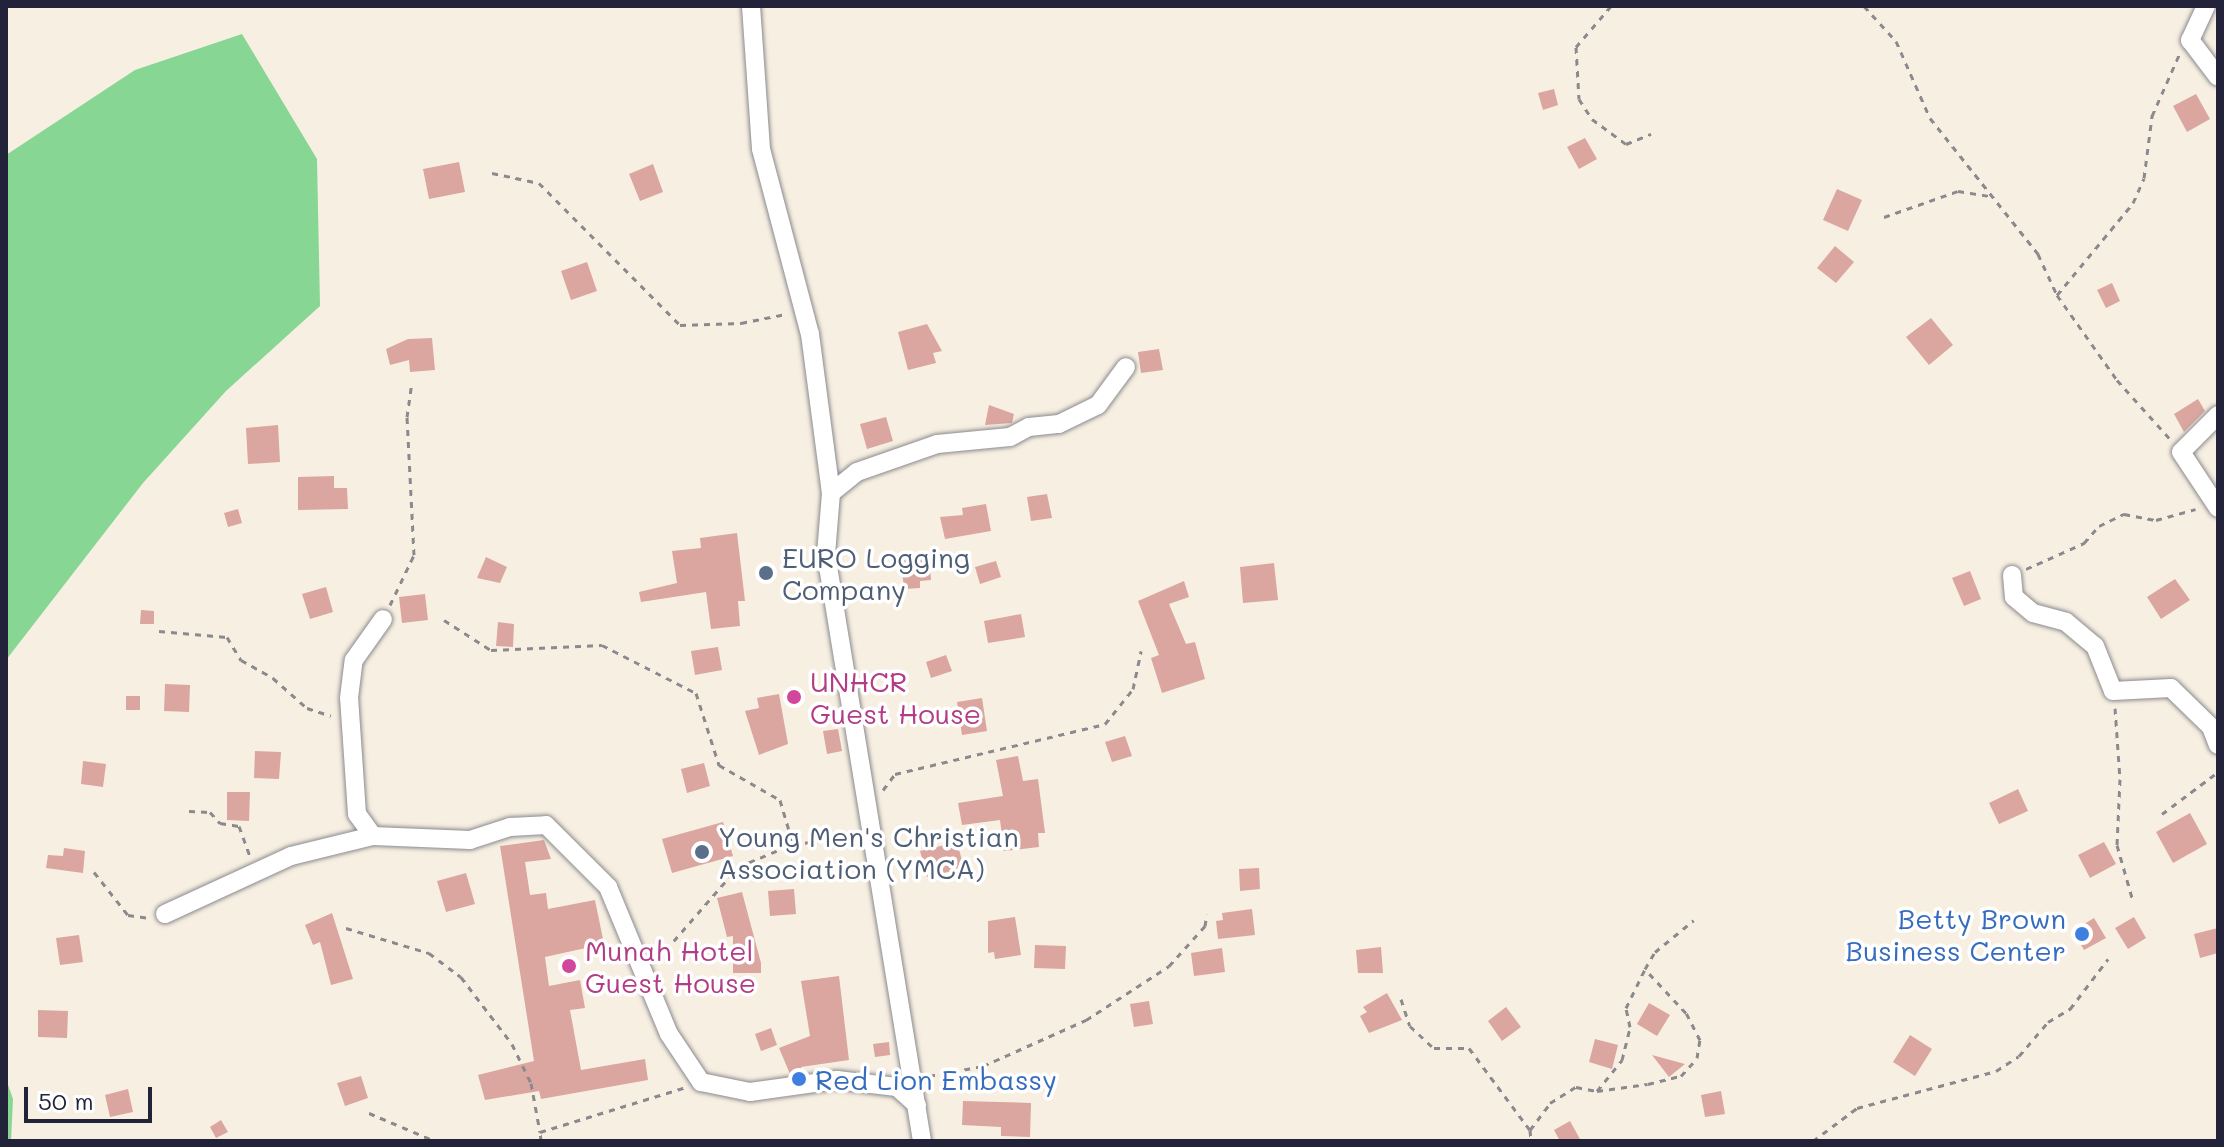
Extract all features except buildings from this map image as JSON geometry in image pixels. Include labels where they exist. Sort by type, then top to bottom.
[{"type":"street","points":[[751,6],[761,149],[801,311],[810,334],[831,493],[826,554],[922,1141]]},
{"type":"street","points":[[2206,6],[2190,40],[2218,77]]},
{"type":"street","points":[[831,493],[857,472],[937,444],[1010,437],[1029,427],[1059,424],[1098,405],[1126,367]]},
{"type":"street","points":[[2216,506],[2181,452],[2218,415]]},
{"type":"street","points":[[2012,575],[2014,597],[2033,613],[2066,622],[2095,646],[2113,691],[2171,688],[2211,727],[2218,745]]},
{"type":"street","points":[[373,836],[357,814],[350,722],[354,660],[383,619]]},
{"type":"street","points":[[165,914],[261,867],[373,836],[470,840],[510,827],[546,825],[608,887],[669,1034],[701,1082],[750,1092],[837,1080],[897,1087],[917,1105]]},
{"type":"path","points":[[1611,6],[1576,47],[1579,99],[1592,119],[1626,144],[1651,134]]},
{"type":"path","points":[[1864,6],[1896,41],[1930,118],[2038,254],[2057,295],[2117,380],[2181,452]]},
{"type":"path","points":[[2057,295],[2133,203],[2144,178],[2152,116],[2175,59],[2190,40]]},
{"type":"path","points":[[492,173],[539,183],[680,325],[741,323],[801,311]]},
{"type":"path","points":[[1884,217],[1958,191],[1994,197]]},
{"type":"path","points":[[383,619],[414,555],[417,526],[407,417],[411,387]]},
{"type":"path","points":[[2012,575],[2084,543],[2099,526],[2124,514],[2156,520],[2216,506]]},
{"type":"path","points":[[444,620],[491,650],[602,645],[696,693],[719,765],[780,800],[793,844]]},
{"type":"path","points":[[159,631],[227,637],[241,660],[273,678],[307,708],[350,722]]},
{"type":"path","points":[[866,812],[895,774],[1105,724],[1133,689],[1141,651]]},
{"type":"path","points":[[2113,691],[2120,779],[2117,845],[2133,901]]},
{"type":"path","points":[[2162,814],[2218,772]]},
{"type":"path","points":[[189,811],[210,812],[220,823],[239,826],[248,854],[261,867]]},
{"type":"path","points":[[644,978],[738,867],[793,844],[870,836]]},
{"type":"path","points":[[94,872],[128,915],[146,919],[165,914]]},
{"type":"path","points":[[913,1079],[983,1066],[1086,1020],[1169,966],[1205,926],[1207,914]]},
{"type":"path","points":[[1597,1091],[1622,1060],[1630,1027],[1626,1008],[1645,969],[1675,933],[1694,920]]},
{"type":"path","points":[[346,928],[429,953],[461,977],[512,1044],[531,1083],[541,1141]]},
{"type":"path","points":[[1813,1141],[1857,1108],[1996,1071],[2019,1056],[2048,1022],[2070,1009],[2108,959]]},
{"type":"path","points":[[1530,1130],[1550,1103],[1576,1087],[1597,1091],[1681,1076],[1697,1058],[1700,1040],[1686,1013],[1645,969]]},
{"type":"path","points":[[1401,999],[1410,1026],[1434,1048],[1469,1048],[1530,1130],[1531,1141]]},
{"type":"path","points":[[540,1132],[701,1082]]},
{"type":"path","points":[[369,1113],[435,1141]]},
{"type":"green space","points":[[242,34],[317,159],[320,306],[226,391],[143,483],[6,660],[6,155],[135,70]]},
{"type":"green space","points":[[6,1079],[13,1099],[11,1141],[6,1141]]},
{"type":"place","name":"EURO Logging Company","points":[[766,573]]},
{"type":"place","name":"UNHCR Guest House","points":[[794,697]]},
{"type":"place","name":"Young Men's Christian Association (YMCA)","points":[[702,852]]},
{"type":"place","name":"Betty Brown Business Center","points":[[2082,934]]},
{"type":"place","name":"Munah Hotel Guest House","points":[[569,966]]},
{"type":"place","name":"Red Lion Embassy","points":[[799,1079]]}]
